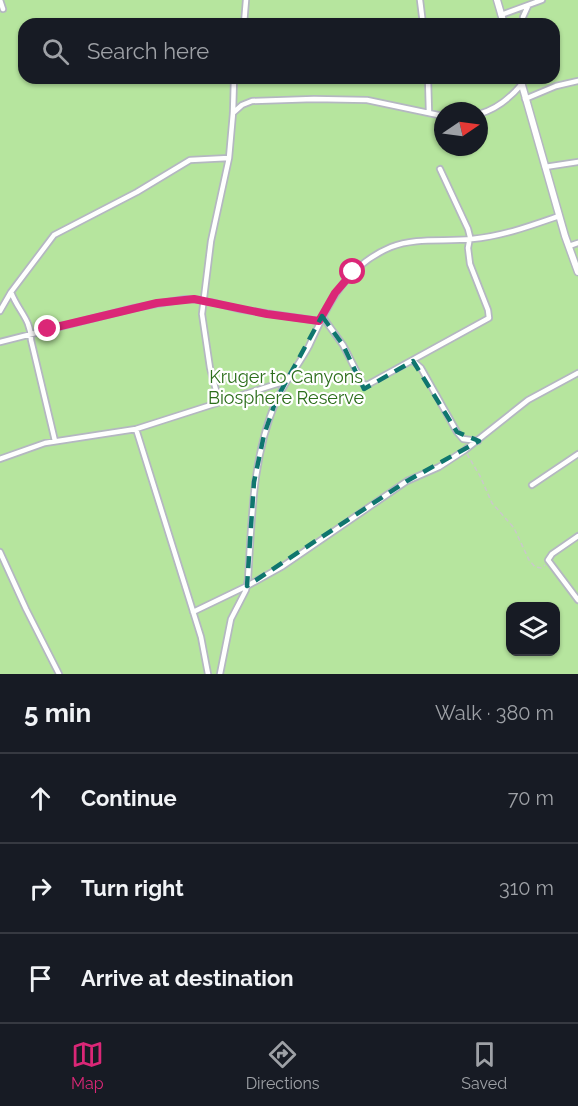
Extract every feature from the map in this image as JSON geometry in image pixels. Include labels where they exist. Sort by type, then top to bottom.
[{"type":"street","points":[[0,0],[3,9]]},
{"type":"street","points":[[244,18],[246,0]]},
{"type":"street","points":[[420,0],[422,18]]},
{"type":"street","points":[[497,0],[502,18]]},
{"type":"street","points":[[501,15],[542,0]]},
{"type":"street","points":[[523,18],[528,6]]},
{"type":"street","points":[[525,99],[556,86],[578,81]]},
{"type":"street","points":[[219,401],[205,340],[202,314],[211,241],[229,158],[234,84]]},
{"type":"street","points":[[428,84],[429,113]]},
{"type":"street","points":[[488,111],[504,102],[518,84]]},
{"type":"street","points":[[521,84],[578,272]]},
{"type":"street","points":[[233,113],[242,105],[252,101],[314,99],[367,100],[434,114]]},
{"type":"street","points":[[0,311],[50,238],[137,192],[190,160],[229,158]]},
{"type":"street","points":[[545,166],[578,162]]},
{"type":"street","points":[[0,342],[157,303],[185,299],[204,300],[267,314],[320,318],[343,345],[364,385],[372,384],[489,318],[470,264],[468,248],[470,239],[465,221],[440,169]]},
{"type":"street","points":[[220,674],[231,619],[247,586],[254,482],[258,456],[268,422],[286,381],[306,350],[320,318],[335,293],[353,272],[377,253],[404,242],[470,239],[504,234],[560,216]]},
{"type":"street","points":[[569,246],[578,243]]},
{"type":"street","points":[[11,292],[19,309],[30,324],[33,351],[55,441]]},
{"type":"street","points":[[413,361],[421,368],[456,432],[463,439],[478,441]]},
{"type":"street","points":[[193,612],[283,566],[407,481],[440,467],[478,441],[520,406],[578,373]]},
{"type":"street","points":[[0,459],[55,441],[136,429],[286,381]]},
{"type":"street","points":[[136,429],[193,612],[208,674]]},
{"type":"street","points":[[532,485],[578,454]]},
{"type":"street","points":[[578,536],[552,554],[548,560],[578,600]]},
{"type":"street","points":[[0,552],[59,674]]},
{"type":"path","points":[[465,450],[492,502],[514,528],[529,560],[535,567],[542,568],[548,560]]},
{"type":"highlighted area","points":[[322,316],[343,345],[364,389],[413,361],[457,432],[479,441],[407,481],[247,586],[254,482],[264,435],[276,400]]},
{"type":"green space","name":"Kruger to Canyons Biosphere Reserve","points":[[0,0],[578,0],[578,674],[0,674]]},
{"type":"route","points":[[48,329],[157,303],[194,299],[238,309],[319,321],[335,293],[353,272]]}]
